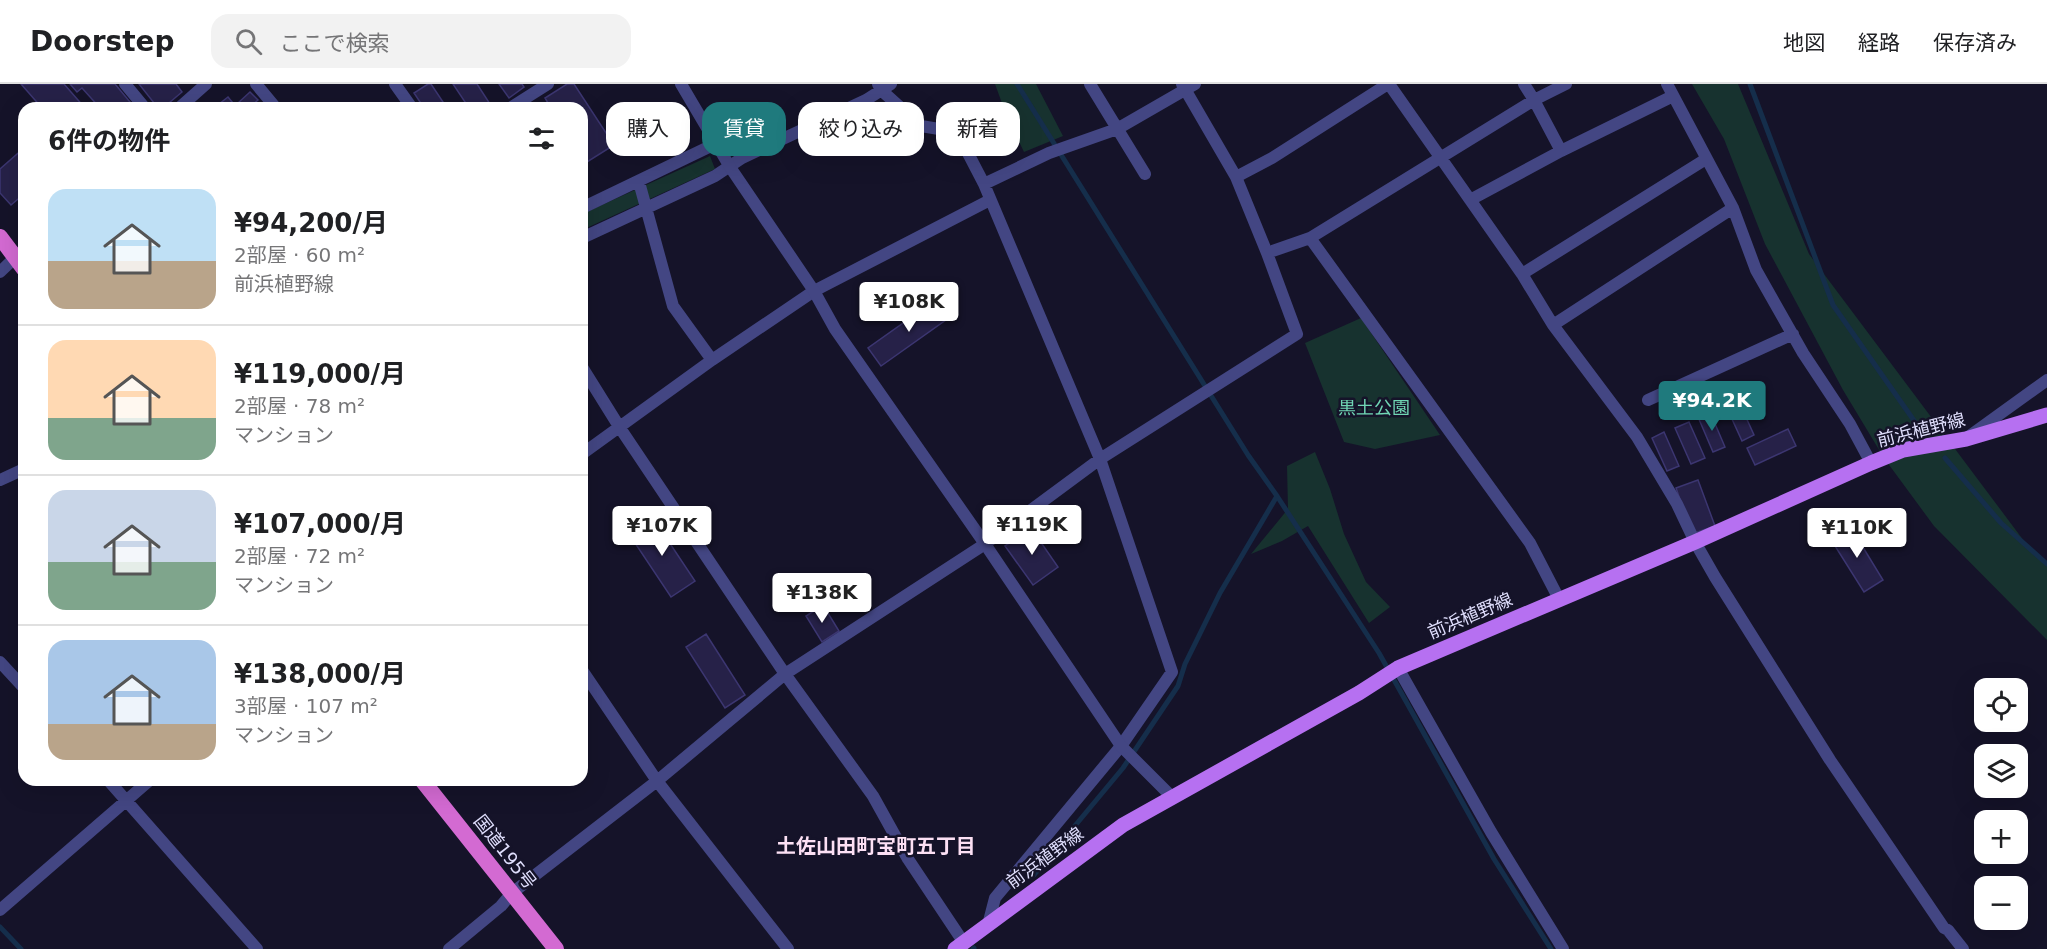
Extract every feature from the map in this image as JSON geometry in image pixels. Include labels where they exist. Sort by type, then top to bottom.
[{"type":"highway","points":[[0,237],[18,255]]},
{"type":"highway","name":"国道195号","points":[[428,786],[556,949]]},
{"type":"main road","name":"前浜植野線","points":[[960,946],[1123,825],[1349,699],[1398,668],[1695,542],[1903,450],[1966,439],[2047,415]]},
{"type":"street","points":[[126,84],[140,102]]},
{"type":"street","points":[[186,102],[206,84]]},
{"type":"street","points":[[256,84],[271,102]]},
{"type":"street","points":[[396,84],[408,102]]},
{"type":"street","points":[[520,102],[548,84]]},
{"type":"street","points":[[681,84],[702,120]]},
{"type":"street","points":[[1090,84],[1146,174]]},
{"type":"street","points":[[1236,177],[1272,158],[1388,84],[1522,274],[1553,325],[1637,437],[1677,504],[1695,542],[1830,760],[1926,904],[1963,949]]},
{"type":"street","points":[[1524,84],[1561,151]]},
{"type":"street","points":[[1267,254],[1310,238],[1534,100],[1566,84]]},
{"type":"street","points":[[1667,84],[1733,208],[1756,270],[1850,424],[1871,463]]},
{"type":"street","points":[[588,235],[715,176],[742,158],[866,100],[883,86],[921,126],[957,132],[984,184],[1101,459],[1172,672],[1124,749],[995,898],[988,925]]},
{"type":"street","points":[[449,949],[501,906],[512,893],[657,781],[785,674],[985,544],[1101,459],[1297,334],[1236,177],[1187,86],[1117,129],[1048,153],[984,184]]},
{"type":"street","points":[[1470,200],[1561,151],[1673,96]]},
{"type":"street","points":[[588,205],[702,151]]},
{"type":"street","points":[[723,156],[814,291],[835,329],[1124,749],[1172,797]]},
{"type":"street","points":[[1522,274],[1706,159]]},
{"type":"street","points":[[639,182],[673,306],[712,360]]},
{"type":"street","points":[[588,450],[712,360],[814,291],[990,200]]},
{"type":"street","points":[[1553,325],[1733,208]]},
{"type":"street","points":[[1310,238],[1530,543],[1559,599]]},
{"type":"street","points":[[0,272],[18,260]]},
{"type":"street","points":[[1648,400],[1793,334]]},
{"type":"street","points":[[588,377],[785,674],[873,796],[960,946]]},
{"type":"street","points":[[1966,439],[1972,432],[2047,380]]},
{"type":"street","points":[[0,480],[18,472]]},
{"type":"street","points":[[0,662],[18,682]]},
{"type":"street","points":[[1398,668],[1491,832],[1563,949]]},
{"type":"street","points":[[588,679],[657,781],[788,949]]},
{"type":"street","points":[[113,786],[257,949]]},
{"type":"street","points":[[0,910],[143,786]]},
{"type":"green space","points":[[995,84],[1036,84],[1063,136],[1024,152],[1020,144],[1020,102],[1002,102]]},
{"type":"green space","points":[[1692,84],[1738,84],[1809,254],[2033,553],[2047,566],[2047,640],[1934,526],[1884,458],[1843,390],[1765,244],[1724,139]]},
{"type":"green space","points":[[710,156],[715,169],[588,227],[588,211]]},
{"type":"green space","name":"黒土公園","points":[[1361,318],[1440,435],[1375,449],[1344,442],[1305,343]]},
{"type":"green space","points":[[1315,452],[1330,489],[1344,534],[1366,582],[1390,607],[1369,623],[1308,526],[1282,541],[1251,554],[1288,509],[1287,466]]},
{"type":"building","points":[[21,84],[64,84],[80,102],[37,102]]},
{"type":"building","points":[[70,84],[115,84],[130,102],[95,102],[82,88],[77,92]]},
{"type":"building","points":[[139,84],[176,84],[182,92],[170,102],[153,102]]},
{"type":"building","points":[[431,84],[443,102],[420,102],[414,93]]},
{"type":"building","points":[[453,84],[477,84],[489,102],[465,102]]},
{"type":"building","points":[[499,84],[522,84],[524,87],[509,98]]},
{"type":"building","points":[[567,84],[574,84],[586,102],[547,102],[545,98]]},
{"type":"building","points":[[250,92],[258,100],[256,102],[239,102]]},
{"type":"building","points":[[228,97],[232,102],[222,102]]},
{"type":"building","points":[[588,105],[606,133],[606,150],[588,161]]},
{"type":"building","points":[[18,153],[18,199],[11,205],[0,193],[0,169]]},
{"type":"building","points":[[937,299],[950,317],[881,366],[868,348]]},
{"type":"building","points":[[1739,402],[1754,435],[1742,441],[1727,408]]},
{"type":"building","points":[[1710,412],[1725,447],[1713,452],[1698,417]]},
{"type":"building","points":[[1689,422],[1705,458],[1691,464],[1675,428]]},
{"type":"building","points":[[1788,429],[1796,446],[1755,465],[1747,448]]},
{"type":"building","points":[[1664,432],[1679,466],[1667,471],[1652,438]]},
{"type":"building","points":[[1698,480],[1715,526],[1692,534],[1676,488]]},
{"type":"building","points":[[653,518],[695,581],[671,597],[629,534]]},
{"type":"building","points":[[1850,526],[1883,580],[1864,592],[1830,538]]},
{"type":"building","points":[[1031,528],[1058,567],[1033,585],[1005,546]]},
{"type":"building","points":[[823,605],[839,631],[822,642],[806,616]]},
{"type":"building","points":[[706,634],[745,695],[725,708],[686,647]]},
{"type":"waterway","points":[[1017,84],[1248,455],[1379,653],[1494,859],[1551,949]]},
{"type":"waterway","points":[[1750,84],[1833,305],[1922,432]]},
{"type":"waterway","points":[[1945,458],[2001,523],[2047,564]]},
{"type":"waterway","points":[[1034,875],[1123,768],[1178,686],[1185,664],[1220,593],[1277,496]]},
{"type":"waterway","points":[[0,927],[21,949]]},
{"type":"district","name":"土佐山田町宝町五丁目","points":[[876,846]]}]
